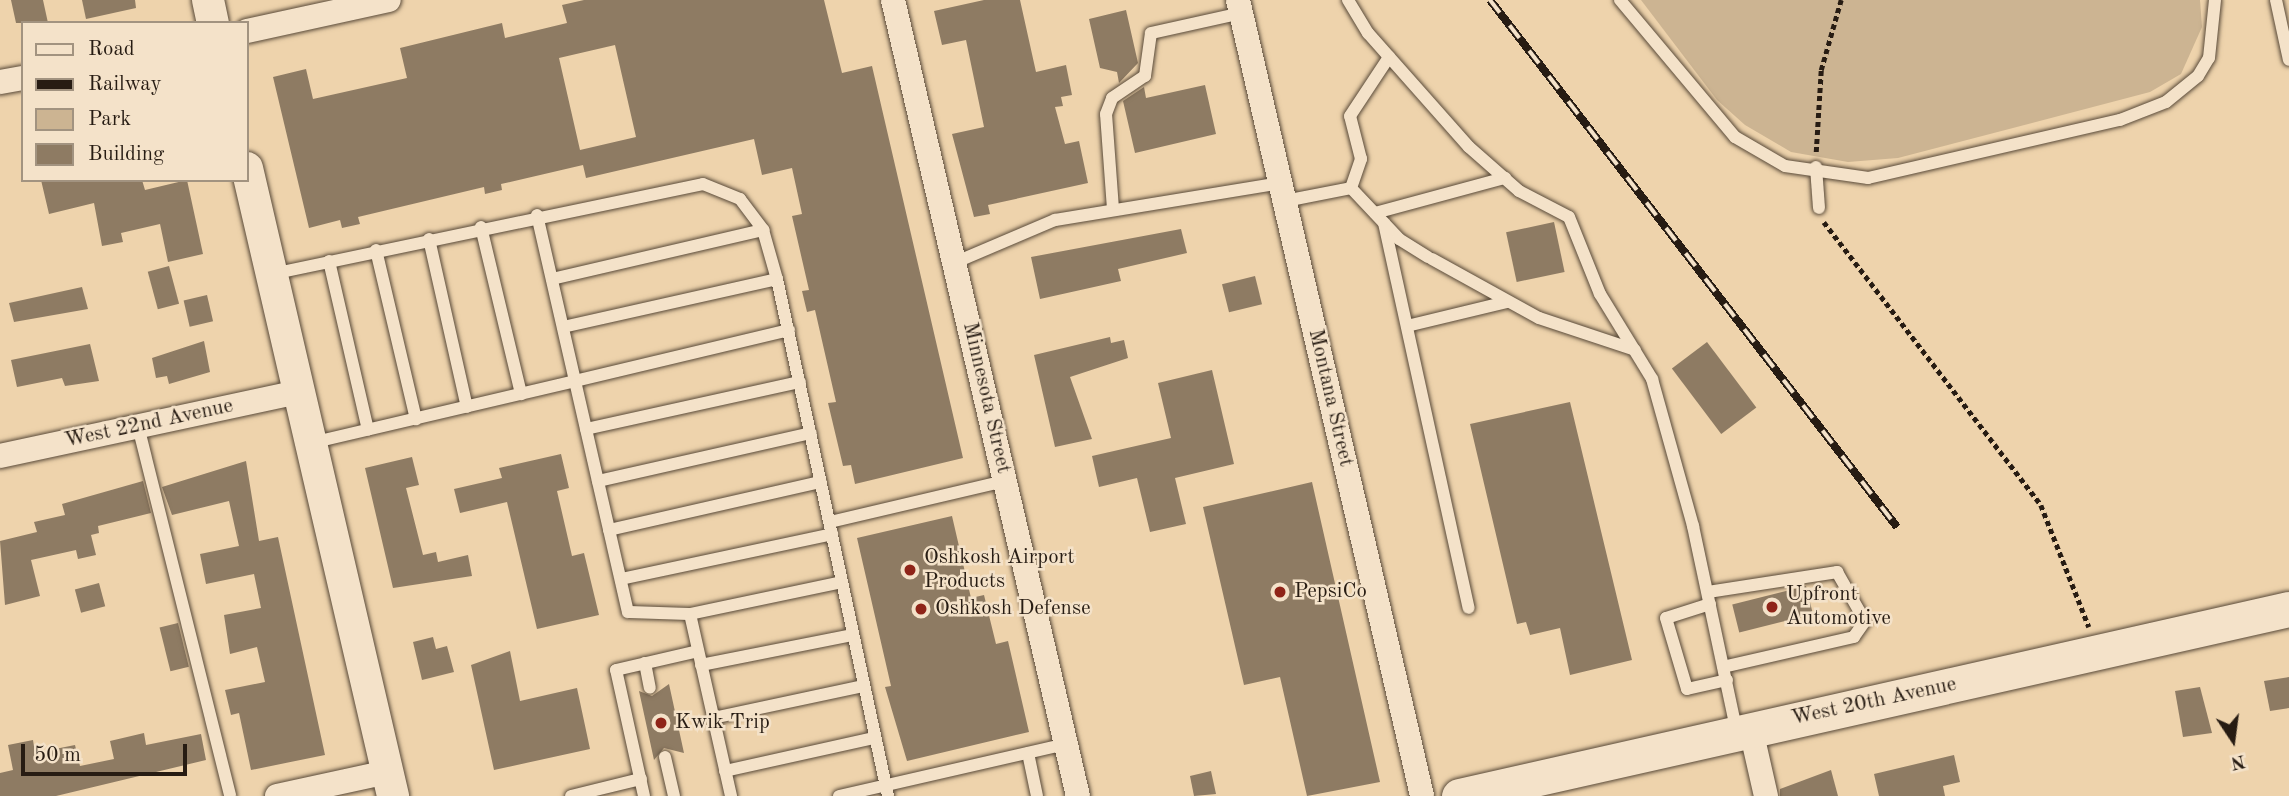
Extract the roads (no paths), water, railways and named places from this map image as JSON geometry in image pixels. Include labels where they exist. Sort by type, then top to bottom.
[{"type":"main road","name":"West 20th Avenue","points":[[1459,796],[2289,609]]},
{"type":"street","points":[[208,0],[213,21]]},
{"type":"street","points":[[248,31],[389,0]]},
{"type":"street","name":"Minnesota Street","points":[[893,0],[1078,796]]},
{"type":"street","name":"Montana Street","points":[[1240,7],[1422,796]]},
{"type":"street","points":[[0,82],[21,78]]},
{"type":"street","points":[[248,172],[390,784],[277,796]]},
{"type":"street","name":"West 22nd Avenue","points":[[0,456],[298,392]]},
{"type":"street","points":[[1744,731],[1766,796]]},
{"type":"lane","points":[[1348,0],[1389,57],[1505,178],[1569,218],[1600,293],[1652,379],[1709,598],[1725,673],[1744,731]]},
{"type":"lane","points":[[1620,0],[1715,120],[1766,158],[1816,170],[1890,177],[2151,109],[2199,76],[2213,46],[2215,0]]},
{"type":"lane","points":[[2276,0],[2289,60]]},
{"type":"lane","points":[[1113,209],[1106,114],[1112,97],[1145,76],[1151,33],[1240,7]]},
{"type":"lane","points":[[1351,188],[1361,159],[1350,116],[1389,57]]},
{"type":"lane","points":[[1816,170],[1819,208]]},
{"type":"lane","points":[[1375,213],[1505,178]]},
{"type":"lane","points":[[272,274],[537,215],[703,184],[740,199],[763,230],[777,279],[887,791]]},
{"type":"lane","points":[[954,263],[1055,220],[1113,209],[1351,188],[1384,223],[1430,258],[1507,302],[1634,350]]},
{"type":"lane","points":[[537,215],[628,612],[690,614],[842,582]]},
{"type":"lane","points":[[1384,223],[1469,608]]},
{"type":"lane","points":[[481,227],[521,394]]},
{"type":"lane","points":[[552,279],[763,230]]},
{"type":"lane","points":[[429,239],[467,407]]},
{"type":"lane","points":[[376,250],[416,419]]},
{"type":"lane","points":[[329,261],[368,430]]},
{"type":"lane","points":[[563,327],[777,279]]},
{"type":"lane","points":[[1407,326],[1507,302]]},
{"type":"lane","points":[[310,443],[789,330]]},
{"type":"lane","points":[[586,429],[800,382]]},
{"type":"lane","points":[[138,426],[230,796]]},
{"type":"lane","points":[[598,481],[811,433]]},
{"type":"lane","points":[[621,579],[831,528],[1005,481]]},
{"type":"lane","points":[[609,530],[821,482]]},
{"type":"lane","points":[[1823,569],[1837,572],[1865,621],[1854,637],[1725,673],[1686,690],[1666,618],[1709,598],[1823,569]]},
{"type":"lane","points":[[690,614],[731,796]]},
{"type":"lane","points":[[701,665],[853,635]]},
{"type":"lane","points":[[644,796],[615,670],[698,651]]},
{"type":"lane","points":[[645,663],[650,688]]},
{"type":"lane","points":[[713,718],[863,686]]},
{"type":"lane","points":[[725,771],[874,738]]},
{"type":"lane","points":[[839,796],[887,791],[1066,744]]},
{"type":"lane","points":[[1028,753],[1037,796]]},
{"type":"lane","points":[[665,757],[674,796]]},
{"type":"lane","points":[[578,795],[606,792],[640,779]]},
{"type":"railway","points":[[1490,0],[1897,527]]},
{"type":"place","name":"Oshkosh Airport Products","points":[[910,570]]},
{"type":"place","name":"PepsiCo","points":[[1280,592]]},
{"type":"place","name":"Upfront Automotive","points":[[1772,607]]},
{"type":"place","name":"Oshkosh Defense","points":[[921,609]]},
{"type":"place","name":"Kwik Trip","points":[[661,723]]}]
